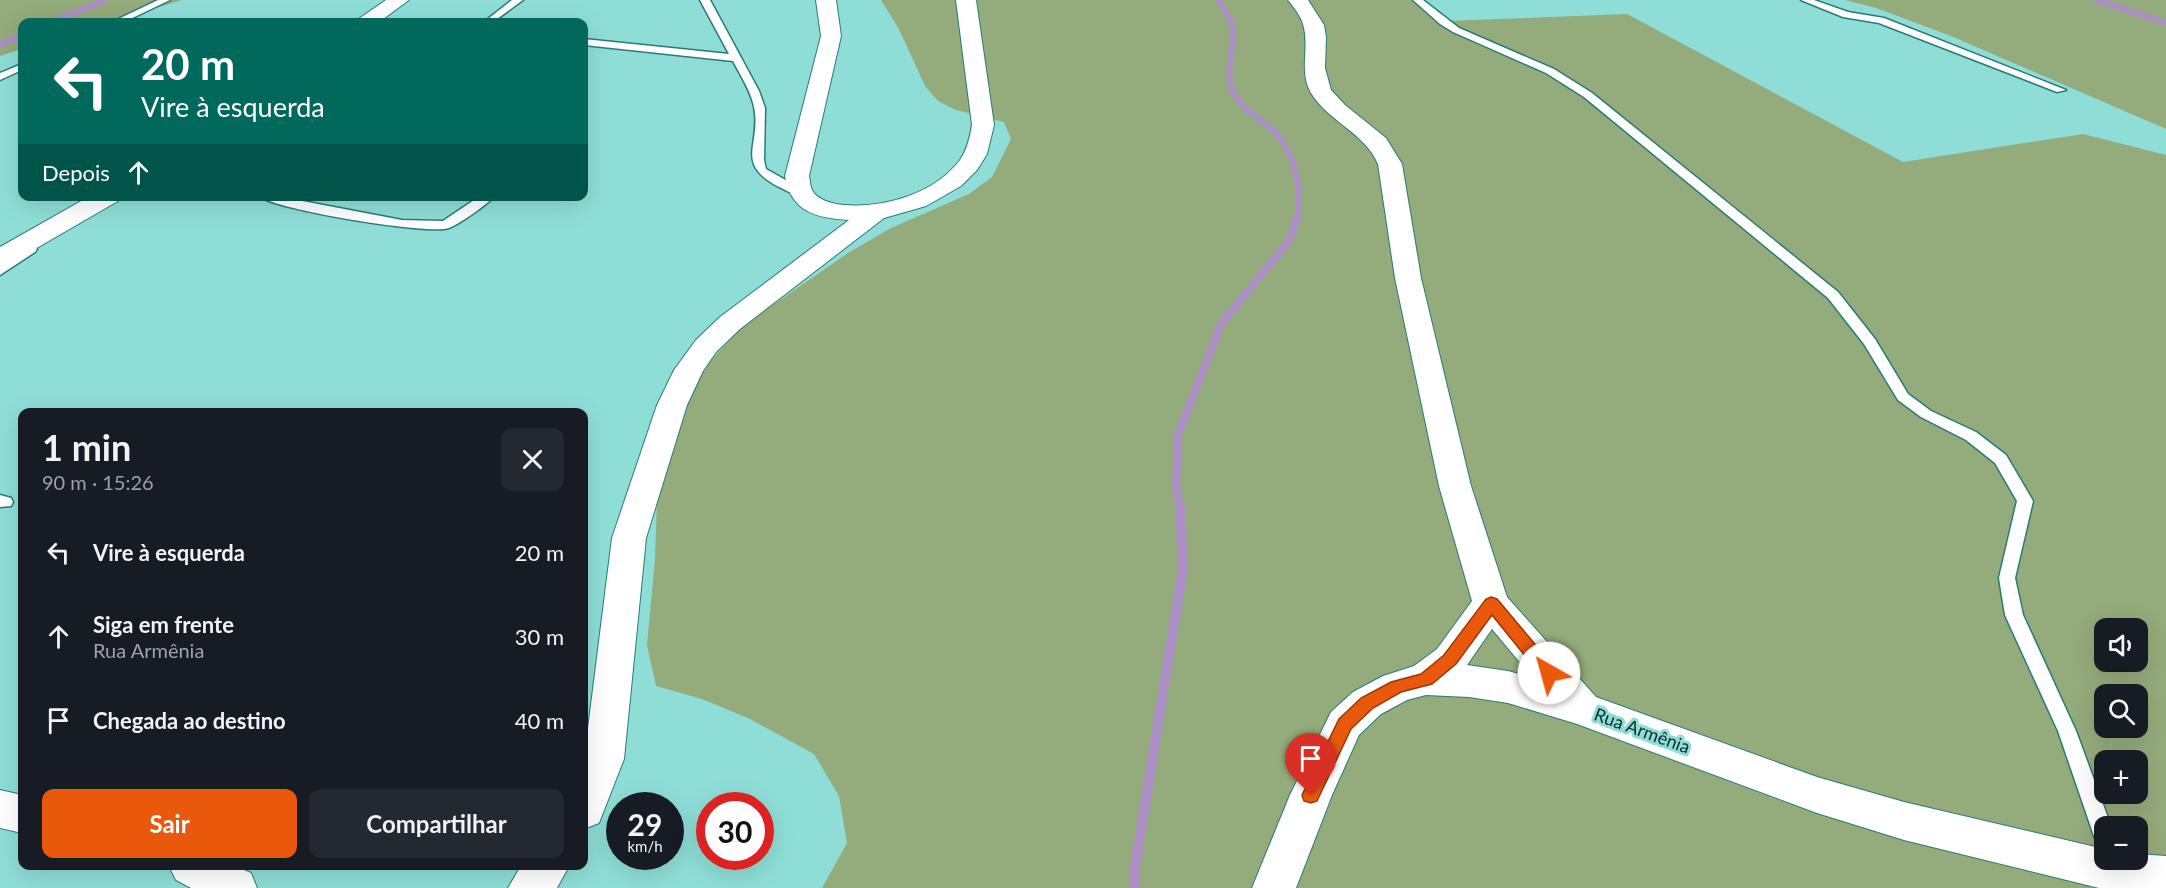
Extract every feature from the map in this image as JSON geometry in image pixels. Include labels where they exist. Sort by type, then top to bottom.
[{"type":"street","points":[[372,18],[399,0]]},
{"type":"street","points":[[826,0],[831,36],[797,176],[801,193],[814,205],[835,212],[874,213],[909,205],[937,192],[964,171],[981,145],[983,124],[966,0]]},
{"type":"street","points":[[1298,0],[1314,20],[1317,30],[1316,80],[1323,94],[1384,149],[1390,164],[1408,278],[1455,486],[1491,603],[1582,709]]},
{"type":"street","points":[[0,258],[70,221],[101,201]]},
{"type":"street","points":[[588,800],[604,759],[629,538],[676,396],[705,346],[730,323],[874,213]]},
{"type":"street","points":[[1426,679],[1450,660],[1491,603]]},
{"type":"street","name":"Rua Armênia","points":[[1274,888],[1311,795],[1345,724],[1367,703],[1396,687],[1426,679],[1469,681],[1508,687],[1582,709],[1817,795],[1904,821],[2094,853]]},
{"type":"street","points":[[0,809],[18,813]]},
{"type":"street","points":[[199,870],[235,888]]},
{"type":"street","points":[[530,888],[545,870]]},
{"type":"street","name":"Rua Armênia","points":[[2148,870],[2166,877]]},
{"type":"lane","points":[[126,18],[165,0]]},
{"type":"lane","points":[[493,18],[518,0]]},
{"type":"lane","points":[[705,0],[754,92],[760,108],[758,160],[761,170],[767,176],[801,193]]},
{"type":"lane","points":[[1418,0],[1456,30],[1550,71],[1588,95],[1833,295],[1870,342],[1903,397],[1926,414],[1971,436],[2001,459],[2025,501],[2007,578],[2014,615],[2067,731],[2097,816]]},
{"type":"lane","points":[[1806,0],[1846,15],[1881,20],[2061,90]]},
{"type":"lane","points":[[588,42],[736,58]]},
{"type":"lane","points":[[0,77],[18,69]]},
{"type":"lane","points":[[277,201],[402,225],[446,225],[482,201]]},
{"type":"lane","points":[[0,271],[70,221]]},
{"type":"green space","points":[[0,0],[182,0],[123,18],[18,18],[18,50],[0,56]]},
{"type":"green space","points":[[881,0],[1423,0],[1446,21],[1627,14],[1903,162],[2083,134],[2166,155],[2166,888],[822,888],[847,843],[839,796],[814,754],[750,719],[702,699],[656,686],[647,645],[655,559],[657,497],[695,377],[744,325],[848,253],[891,228],[969,194],[992,177],[1011,139],[1004,122],[956,110],[938,101],[925,86],[899,29]]},
{"type":"green space","points":[[1845,0],[2166,0],[2166,129],[1951,36],[1876,8]]},
{"type":"waterway","points":[[61,18],[105,0]]},
{"type":"waterway","points":[[1218,0],[1233,28],[1230,84],[1236,98],[1278,136],[1291,157],[1298,181],[1297,219]]},
{"type":"waterway","points":[[2097,0],[2166,23]]},
{"type":"waterway","points":[[0,45],[18,37]]},
{"type":"waterway","points":[[1180,508],[1176,485],[1178,435],[1221,324],[1289,241],[1297,218]]},
{"type":"waterway","points":[[1134,888],[1135,867],[1183,568],[1180,506]]},
{"type":"route","points":[[1311,795],[1345,724],[1367,703],[1396,687],[1426,679],[1450,660],[1491,603],[1549,673]]}]
